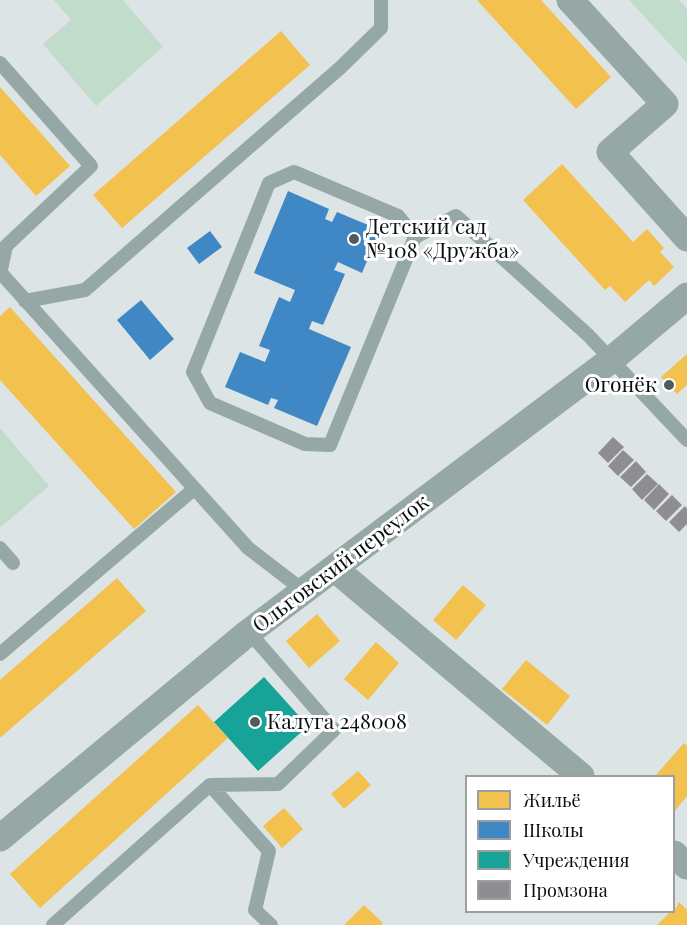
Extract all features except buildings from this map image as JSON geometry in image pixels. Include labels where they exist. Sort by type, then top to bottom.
[{"type":"street","points":[[570,0],[665,104],[610,152],[687,238]]},
{"type":"street","name":"Ольговский переулок","points":[[0,838],[249,632],[611,360],[687,297]]},
{"type":"street","points":[[334,569],[579,775]]},
{"type":"street","points":[[675,855],[687,866]]},
{"type":"lane","points":[[25,301],[85,290],[340,68],[373,36],[381,28],[381,0]]},
{"type":"lane","points":[[0,63],[92,166],[6,246],[0,273],[248,548],[304,591]]},
{"type":"lane","points":[[415,237],[398,216],[294,172],[269,183],[193,372],[210,403],[305,444],[330,445],[415,237],[456,216],[588,335],[687,440]]},
{"type":"lane","points":[[0,654],[195,489]]},
{"type":"lane","points":[[0,548],[14,563]]},
{"type":"lane","points":[[53,925],[210,785],[278,784],[334,730],[249,632]]},
{"type":"lane","points":[[210,785],[269,851],[255,910],[271,925]]},
{"type":"green space","points":[[54,0],[123,0],[163,47],[96,106],[43,44],[71,20]]},
{"type":"green space","points":[[629,0],[679,0],[687,9],[687,63]]},
{"type":"green space","points":[[0,428],[49,486],[1,527],[0,525]]},
{"type":"place","name":"Детский сад №108 «Дружба»","points":[[354,239]]},
{"type":"place","name":"Огонёк","points":[[669,385]]},
{"type":"place","name":"Калуга 248008","points":[[255,722]]}]
